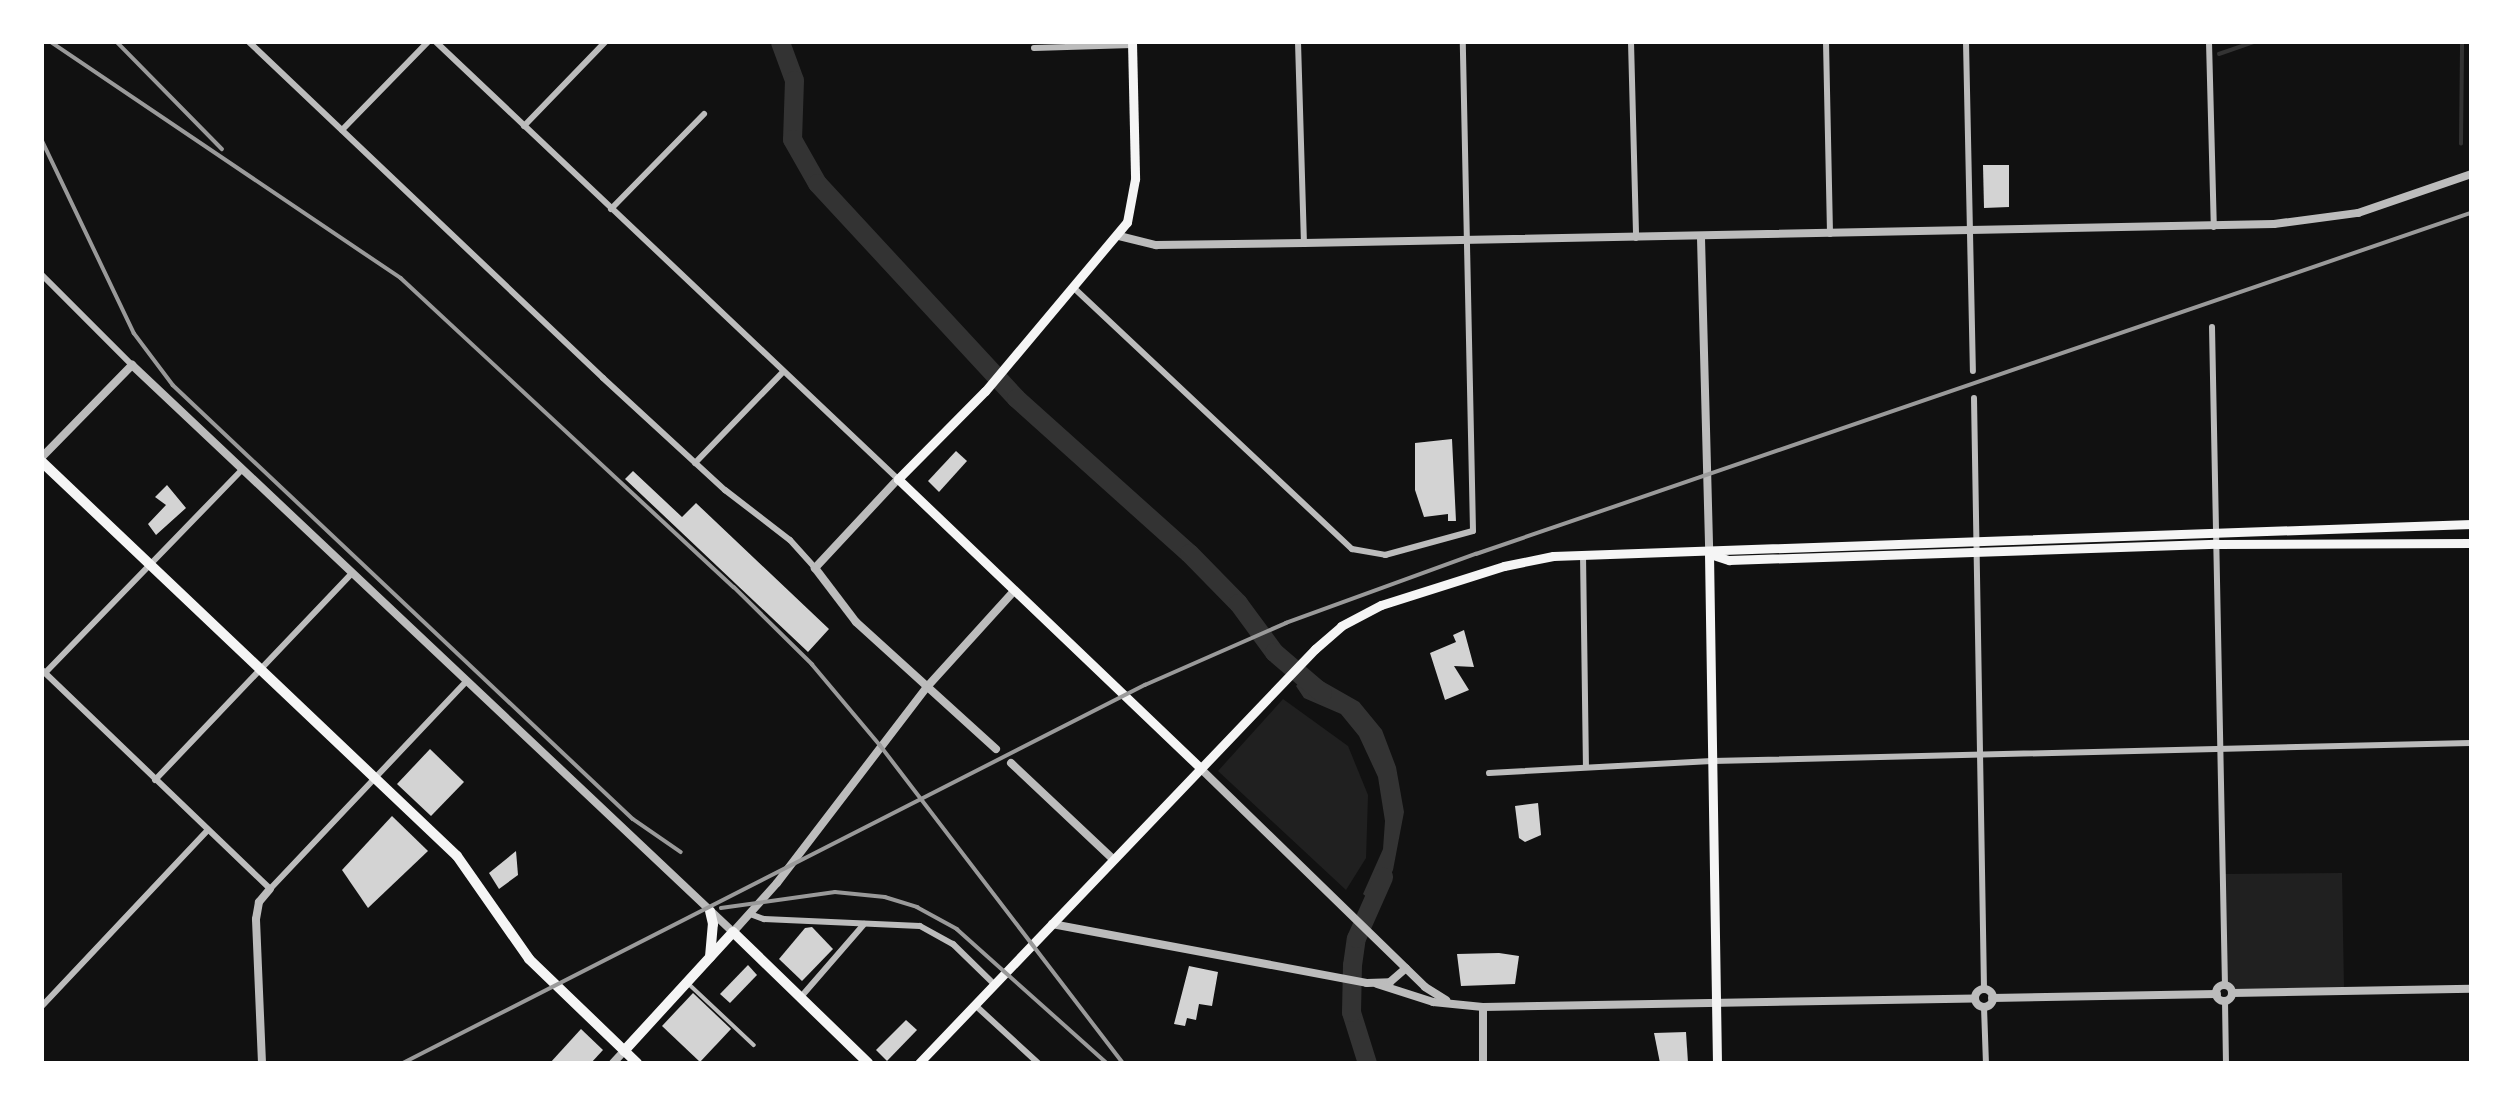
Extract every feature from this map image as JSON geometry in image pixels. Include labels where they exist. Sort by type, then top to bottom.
[{"type":"main road","points":[[1132,44],[1134,187],[1129,217],[1119,236],[985,391],[898,479],[1013,592],[1199,767]]},
{"type":"main road","points":[[42,460],[465,866],[529,959],[637,1063]]},
{"type":"main road","points":[[919,1063],[1301,662],[1341,626],[1381,605],[1526,560],[1583,555],[1709,554],[1729,548],[1976,538],[2471,524]]},
{"type":"main road","points":[[1709,554],[1729,560],[2216,544],[2471,543]]},
{"type":"main road","points":[[1709,554],[1717,1063]]},
{"type":"main road","points":[[709,958],[713,933],[710,911]]},
{"type":"main road","points":[[624,1051],[733,932],[868,1063]]},
{"type":"street","points":[[249,42],[695,463],[790,540],[815,568],[843,608],[926,688],[996,749]]},
{"type":"street","points":[[342,130],[428,42]]},
{"type":"street","points":[[436,42],[782,373],[898,479],[815,568]]},
{"type":"street","points":[[524,126],[605,42]]},
{"type":"street","points":[[1298,42],[1304,243]]},
{"type":"street","points":[[1074,289],[1344,544],[1360,552],[1385,555],[1473,531],[1463,42]]},
{"type":"street","points":[[1631,42],[1636,239]]},
{"type":"street","points":[[1826,42],[1830,236]]},
{"type":"street","points":[[1966,42],[1973,371]]},
{"type":"street","points":[[2209,42],[2214,226]]},
{"type":"street","points":[[1034,48],[1132,44]]},
{"type":"street","points":[[611,209],[704,114]]},
{"type":"street","points":[[1119,236],[1156,244],[1304,243],[1830,236],[2214,226],[2338,217],[2471,174]]},
{"type":"street","points":[[1701,238],[1709,554]]},
{"type":"street","points":[[42,275],[132,366],[733,932],[750,914],[926,688],[1013,592]]},
{"type":"street","points":[[2212,327],[2225,986],[2232,993],[2471,989]]},
{"type":"street","points":[[42,460],[132,366]]},
{"type":"street","points":[[695,463],[782,373]]},
{"type":"street","points":[[1974,398],[1984,990],[1992,998],[2217,993],[2225,986]]},
{"type":"street","points":[[242,470],[44,672],[270,889]]},
{"type":"street","points":[[1583,555],[1586,766]]},
{"type":"street","points":[[155,780],[351,574]]},
{"type":"street","points":[[262,1063],[256,919],[259,902],[465,682]]},
{"type":"street","points":[[1489,773],[1712,761],[2471,743]]},
{"type":"street","points":[[1011,763],[1113,859]]},
{"type":"street","points":[[1199,767],[1345,905],[1425,987],[1449,1000]]},
{"type":"street","points":[[42,1006],[208,830]]},
{"type":"street","points":[[750,914],[929,930],[953,944],[994,984]]},
{"type":"street","points":[[800,998],[864,924]]},
{"type":"street","points":[[1052,924],[1377,984],[1418,998],[1449,1000],[1483,1007],[1975,998],[1984,990]]},
{"type":"street","points":[[1377,984],[1396,979],[1406,968]]},
{"type":"street","points":[[2217,993],[2225,1001]]},
{"type":"street","points":[[2226,1063],[2225,1001],[2232,993]]},
{"type":"street","points":[[1975,998],[1984,1007],[1986,1063]]},
{"type":"street","points":[[1984,1007],[1992,998]]},
{"type":"street","points":[[975,1005],[1038,1063]]},
{"type":"street","points":[[1483,1007],[1483,1063]]},
{"type":"street","points":[[612,1063],[624,1051]]},
{"type":"lane","points":[[687,982],[754,1045]]},
{"type":"shaded area","points":[[1308,673],[1359,702],[1382,730],[1396,767],[1404,812],[1393,870],[1377,905],[1363,894],[1383,849],[1385,821],[1378,777],[1359,736],[1341,714],[1304,698],[1296,686]]},
{"type":"shaded area","points":[[1283,699],[1348,746],[1368,795],[1366,858],[1346,890],[1218,771]]},
{"type":"shaded area","points":[[2342,873],[2344,991],[2232,991],[2227,986],[2224,874]]},
{"type":"building","points":[[1983,165],[2009,165],[2009,207],[1984,208]]},
{"type":"building","points":[[1452,439],[1456,521],[1448,521],[1448,514],[1424,517],[1415,490],[1415,443]]},
{"type":"building","points":[[956,451],[967,461],[939,492],[928,481]]},
{"type":"building","points":[[633,471],[682,517],[696,503],[829,629],[808,652],[625,479]]},
{"type":"building","points":[[167,485],[186,508],[156,535],[148,524],[166,505],[155,497]]},
{"type":"building","points":[[1464,630],[1474,667],[1454,666],[1469,690],[1445,700],[1430,653],[1456,642],[1453,635]]},
{"type":"building","points":[[430,749],[464,782],[431,816],[397,784]]},
{"type":"building","points":[[1538,803],[1541,835],[1525,842],[1519,838],[1515,806]]},
{"type":"building","points":[[392,816],[428,851],[368,908],[342,870]]},
{"type":"building","points":[[516,851],[518,875],[499,889],[489,873]]},
{"type":"building","points":[[812,927],[833,949],[802,981],[779,959],[805,928]]},
{"type":"building","points":[[1499,953],[1519,956],[1515,984],[1461,986],[1457,954]]},
{"type":"building","points":[[748,965],[757,975],[730,1003],[720,994]]},
{"type":"building","points":[[1189,966],[1218,972],[1212,1006],[1199,1004],[1196,1020],[1187,1018],[1185,1026],[1174,1024]]},
{"type":"building","points":[[693,993],[731,1029],[700,1062],[662,1026]]},
{"type":"building","points":[[906,1020],[917,1030],[887,1061],[876,1050]]},
{"type":"building","points":[[581,1029],[603,1050],[591,1063],[550,1063]]},
{"type":"building","points":[[1686,1032],[1688,1063],[1660,1063],[1654,1033]]},
{"type":"waterway","points":[[780,42],[794,80],[792,139],[817,183],[1016,398],[1189,553],[1238,603],[1274,652],[1322,693]]},
{"type":"waterway","points":[[2219,54],[2253,42]]},
{"type":"waterway","points":[[2461,144],[2462,42]]},
{"type":"waterway","points":[[1367,1063],[1351,1012],[1352,965],[1356,938],[1383,877]]},
{"type":"railway","points":[[51,42],[401,278],[734,587],[812,664],[880,745],[1123,1063]]},
{"type":"railway","points":[[117,42],[222,149]]},
{"type":"railway","points":[[42,140],[134,333],[173,385],[633,819],[681,852]]},
{"type":"railway","points":[[403,1063],[1145,685],[1286,623],[1476,554],[2471,213]]},
{"type":"railway","points":[[721,908],[835,892],[885,897],[917,907],[957,929],[1107,1063]]}]
